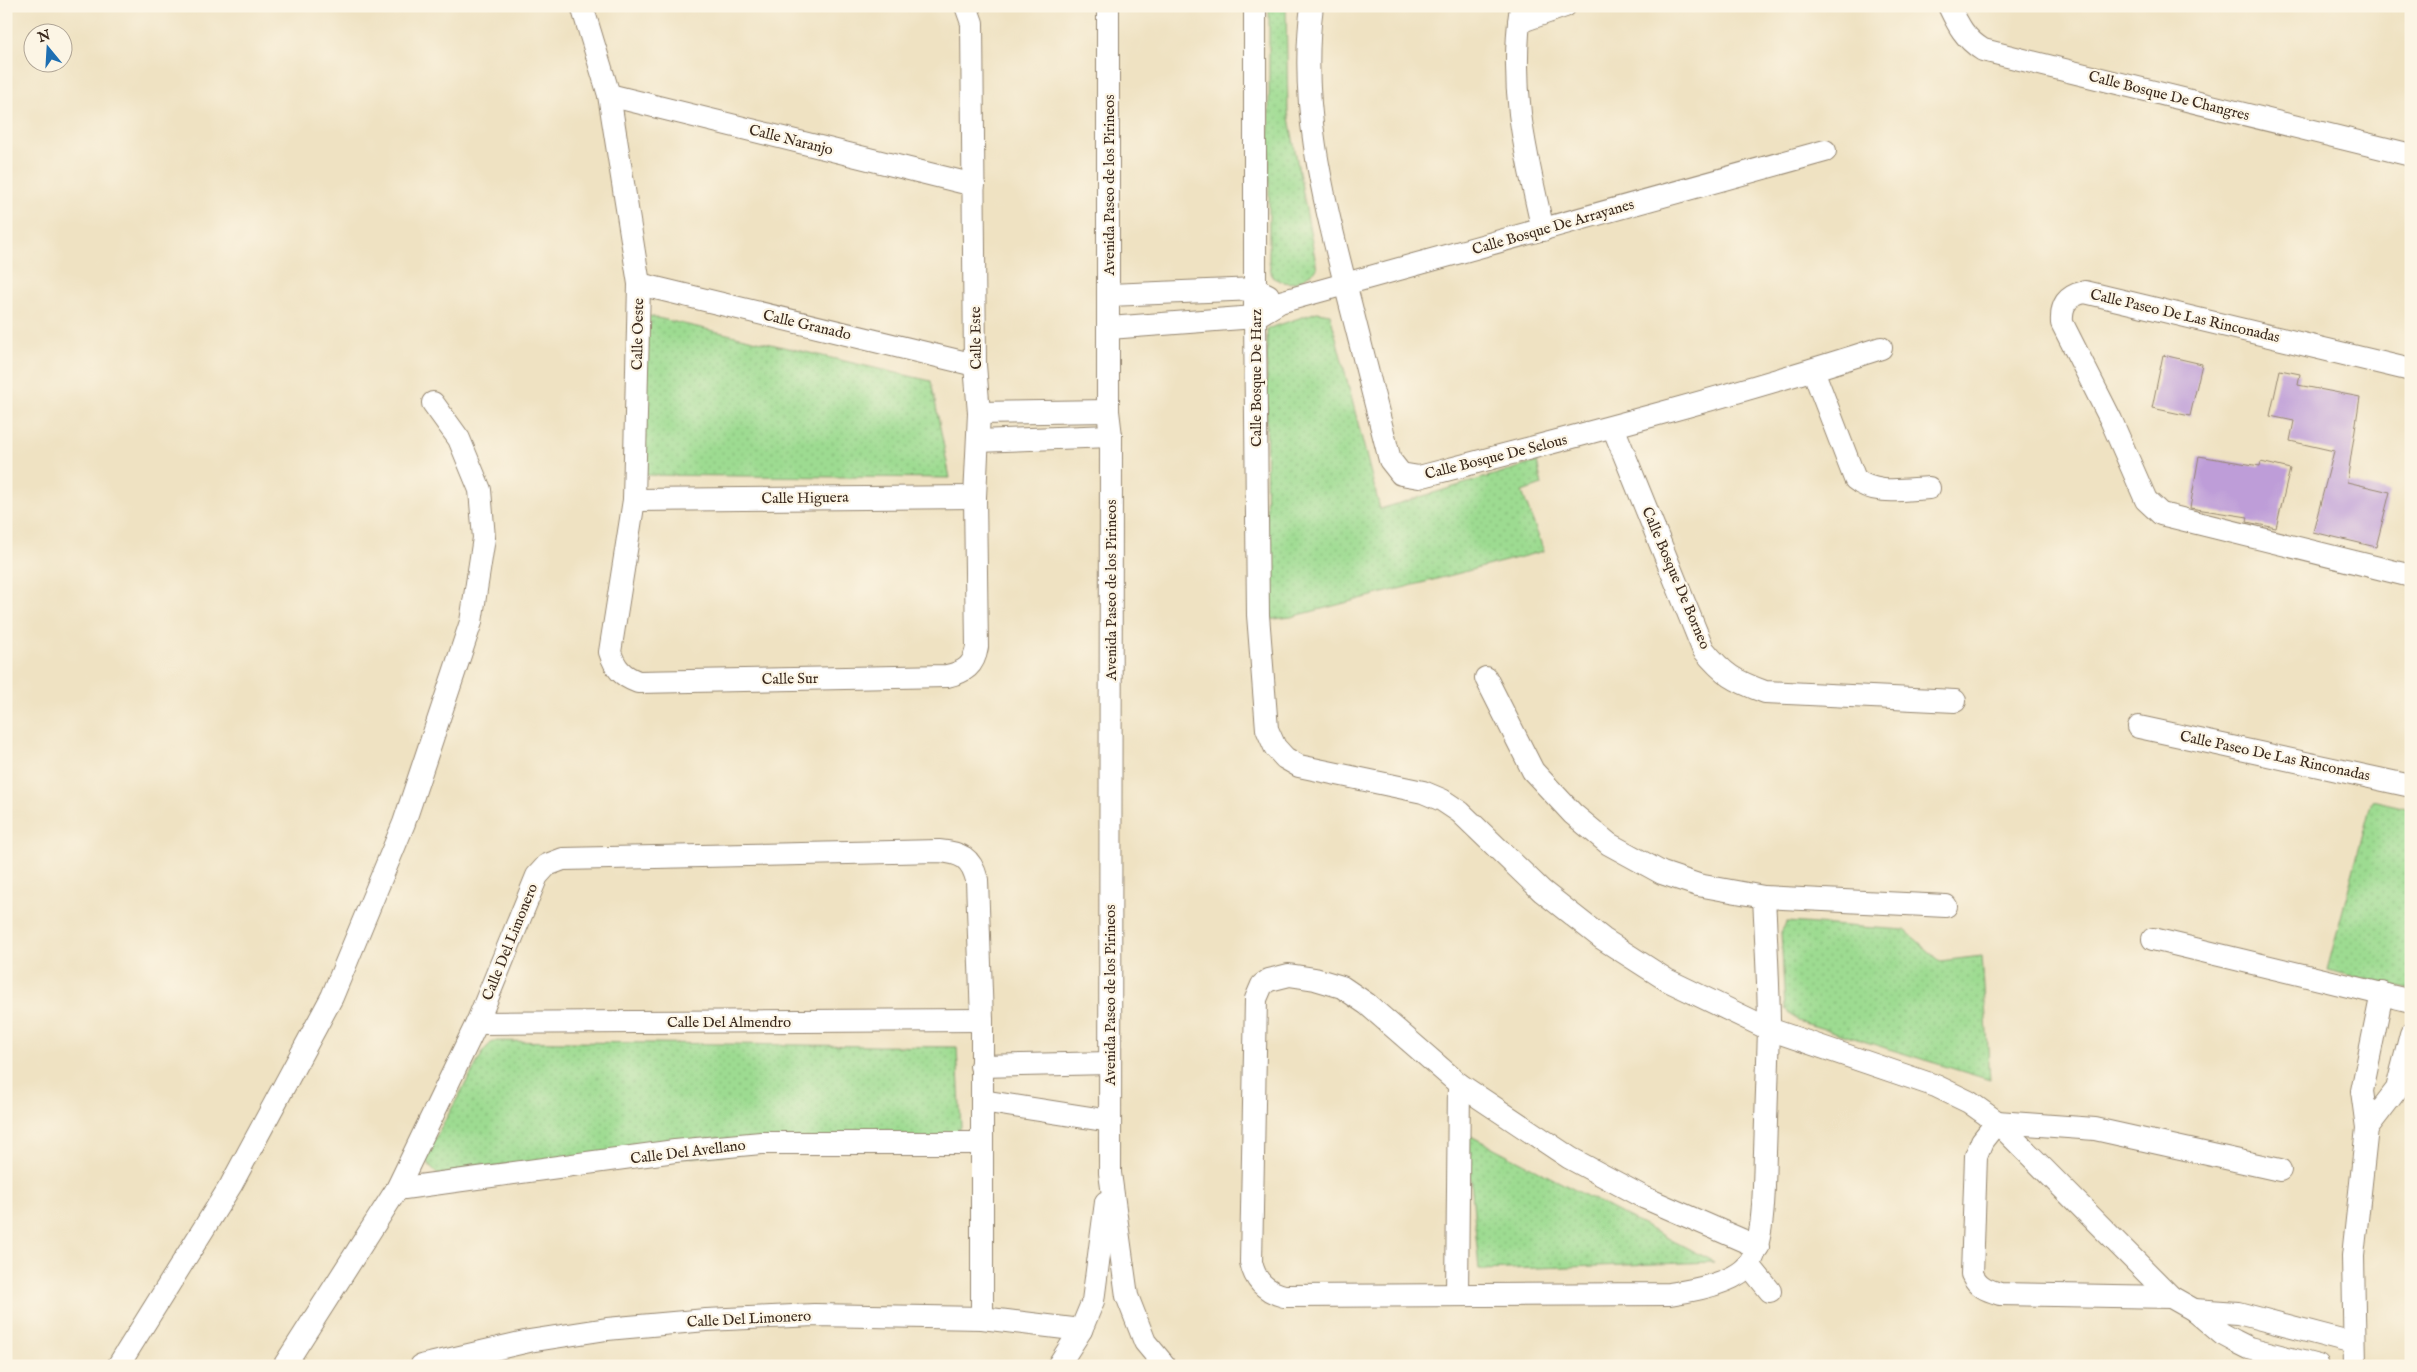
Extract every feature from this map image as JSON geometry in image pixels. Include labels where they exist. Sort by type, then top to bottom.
[{"type":"street","name":"Calle Oeste","points":[[582,6],[609,95],[639,284],[634,500],[610,652],[614,665]]},
{"type":"street","name":"Calle Este","points":[[966,6],[972,22],[976,365],[979,413],[975,496],[977,647],[975,658],[969,668]]},
{"type":"street","name":"Avenida Paseo de los Pirineos","points":[[1108,6],[1108,412],[1111,436],[1110,1174]]},
{"type":"street","name":"Calle Bosque De Harz","points":[[1256,6],[1255,317],[1258,614],[1267,729],[1275,747],[1285,758],[1299,766],[1423,792],[1442,800],[1460,812],[1542,891],[1604,939],[1667,980],[1769,1029]]},
{"type":"street","name":"Calle Bosque De Selous","points":[[1312,6],[1308,33],[1307,89],[1312,140],[1329,219],[1390,460],[1393,468],[1401,474],[1419,477],[1613,427],[1812,370],[1881,348]]},
{"type":"street","points":[[1543,230],[1523,144],[1517,103],[1516,74],[1520,14],[1565,6]]},
{"type":"street","name":"Calle Bosque De Changres","points":[[1949,6],[1962,32],[1970,42],[1983,50],[2411,155]]},
{"type":"street","name":"Calle Naranjo","points":[[609,95],[974,185]]},
{"type":"street","name":"Calle Bosque De Arrayanes","points":[[1108,328],[1255,317],[1280,302],[1825,151]]},
{"type":"street","name":"Calle Granado","points":[[639,284],[976,365]]},
{"type":"street","points":[[1109,295],[1256,289],[1280,302]]},
{"type":"street","name":"Calle Paseo De Las Rinconadas","points":[[2411,370],[2085,292],[2074,294],[2065,301],[2061,309],[2062,324],[2111,420],[2146,500],[2153,508],[2169,518],[2411,576]]},
{"type":"street","points":[[1812,370],[1855,479],[1867,487],[1877,490],[1929,488]]},
{"type":"street","points":[[118,1366],[231,1185],[332,997],[404,824],[471,622],[484,538],[480,490],[459,439],[432,403]]},
{"type":"street","points":[[979,413],[1108,412]]},
{"type":"street","name":"Calle Bosque De Borneo","points":[[1613,427],[1704,649],[1718,668],[1737,681],[1766,692],[1956,701]]},
{"type":"street","points":[[978,441],[1111,436]]},
{"type":"street","name":"Calle Higuera","points":[[634,500],[975,496]]},
{"type":"street","name":"Calle Sur","points":[[614,665],[625,677],[638,682],[947,676],[961,673],[969,668]]},
{"type":"street","points":[[1486,678],[1533,771],[1573,814],[1609,844],[1662,873],[1698,885],[1764,897],[1946,906]]},
{"type":"street","name":"Calle Paseo De Las Rinconadas","points":[[2139,727],[2411,786]]},
{"type":"street","name":"Calle Del Limonero","points":[[284,1366],[397,1189],[477,1023],[537,876],[547,865],[554,861],[956,852],[968,860],[974,869],[977,880],[982,1020]]},
{"type":"street","points":[[1764,897],[1769,1029],[1764,1182],[1753,1256],[1770,1291]]},
{"type":"street","points":[[2153,939],[2411,1000]]},
{"type":"street","points":[[1289,976],[1315,979],[1342,988],[1367,1004],[1459,1084],[1570,1158],[1753,1256],[1732,1277],[1692,1291],[1669,1294],[1284,1296],[1274,1294],[1263,1287],[1256,1278],[1251,1262],[1256,999],[1262,985],[1268,980],[1289,976]]},
{"type":"street","points":[[2355,1366],[2353,1343],[2353,1256],[2367,1128],[2362,1091],[2363,1078],[2382,994]]},
{"type":"street","points":[[982,1020],[982,1318]]},
{"type":"street","name":"Calle Del Almendro","points":[[477,1023],[982,1020]]},
{"type":"street","points":[[1769,1029],[1936,1086],[1969,1102],[1997,1122],[2171,1297],[2194,1310],[2222,1334],[2249,1348],[2318,1366]]},
{"type":"street","points":[[2367,1128],[2397,1089],[2411,1034]]},
{"type":"street","points":[[982,1066],[1110,1063]]},
{"type":"street","points":[[1457,1295],[1459,1084]]},
{"type":"street","points":[[982,1101],[1110,1121]]},
{"type":"street","points":[[1997,1122],[2095,1129],[2280,1170]]},
{"type":"street","points":[[1997,1122],[1982,1141],[1976,1156],[1972,1274],[1977,1283],[1989,1291],[2000,1294],[2171,1297]]},
{"type":"street","name":"Calle Del Avellano","points":[[397,1189],[675,1152],[761,1143],[981,1143]]},
{"type":"street","points":[[1058,1366],[1081,1330],[1093,1301],[1110,1174]]},
{"type":"street","points":[[1110,1174],[1127,1296],[1145,1342],[1165,1366]]},
{"type":"street","points":[[2194,1310],[2238,1313],[2353,1343]]},
{"type":"street","name":"Calle Del Limonero","points":[[421,1366],[529,1341],[607,1329],[706,1320],[814,1315],[982,1318],[1081,1330]]},
{"type":"green space","points":[[1269,6],[1286,6],[1288,112],[1317,269],[1300,280],[1290,283],[1272,277],[1269,260]]},
{"type":"green space","points":[[1317,312],[1330,314],[1380,509],[1537,462],[1542,485],[1522,492],[1544,551],[1291,617],[1266,620],[1267,329]]},
{"type":"green space","points":[[636,313],[931,381],[950,478],[640,475]]},
{"type":"green space","points":[[2372,800],[2411,809],[2411,990],[2327,970]]},
{"type":"green space","points":[[1787,922],[1905,930],[1940,961],[1982,956],[1990,1080],[1798,1021],[1785,1009],[1781,932]]},
{"type":"green space","points":[[493,1041],[957,1047],[961,1127],[954,1137],[440,1177],[426,1161],[429,1149],[485,1049]]},
{"type":"green space","points":[[1467,1134],[1714,1262],[1479,1270]]},
{"type":"building","points":[[2163,355],[2202,364],[2190,416],[2152,408]]},
{"type":"building","points":[[2280,370],[2300,374],[2298,385],[2360,397],[2347,482],[2390,492],[2376,547],[2313,532],[2334,451],[2290,441],[2294,421],[2270,416]]},
{"type":"building","points":[[2199,456],[2260,466],[2261,462],[2290,469],[2276,528],[2247,522],[2248,517],[2190,508]]}]
